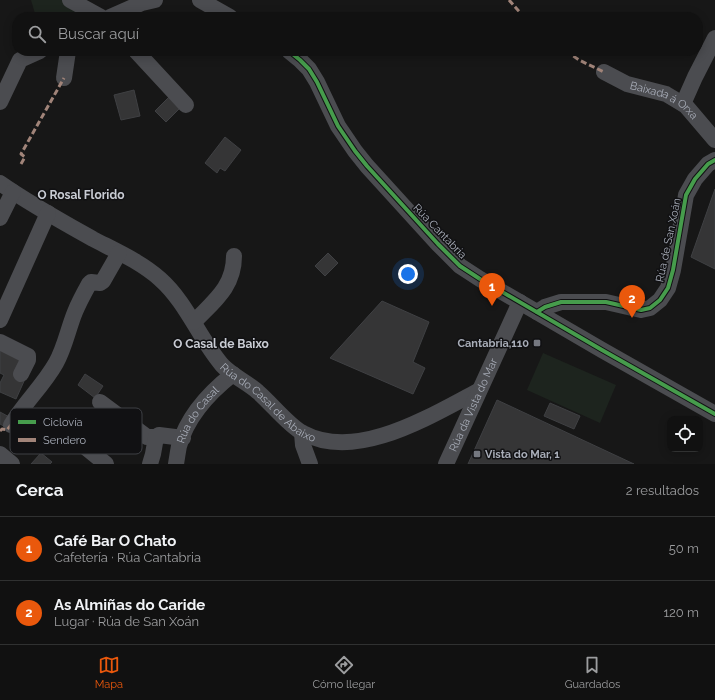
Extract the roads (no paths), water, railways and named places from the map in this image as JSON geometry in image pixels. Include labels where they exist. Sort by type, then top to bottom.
[{"type":"street","points":[[70,0],[92,12]]},
{"type":"street","points":[[121,12],[142,3],[156,0]]},
{"type":"street","points":[[204,1],[222,12]]},
{"type":"street","points":[[682,104],[715,38]]},
{"type":"street","points":[[0,102],[20,60],[29,56]]},
{"type":"street","points":[[64,78],[67,56]]},
{"type":"street","points":[[141,56],[186,105]]},
{"type":"street","name":"Rúa Cantabria","points":[[295,56],[309,69],[317,82],[338,126],[355,151],[438,244],[466,270],[715,414]]},
{"type":"street","name":"Baixada á Orxa","points":[[604,72],[627,84],[666,94],[686,106],[715,140]]},
{"type":"street","name":"Rúa de San Xoán","points":[[537,312],[545,307],[561,302],[606,302],[640,310],[650,308],[660,300],[668,288],[673,270],[686,195],[695,179],[708,164],[715,160]]},
{"type":"street","points":[[0,218],[6,187]]},
{"type":"street","name":"Rúa do Casal de Abaixo","points":[[6,187],[48,213],[146,268],[160,279],[173,293],[194,322],[203,340],[223,366],[257,391],[302,433],[334,442],[370,440],[400,430],[478,391]]},
{"type":"street","points":[[0,320],[48,213]]},
{"type":"street","points":[[23,408],[46,380],[57,362],[69,333],[75,312],[89,284],[91,282],[100,283],[103,281],[119,253]]},
{"type":"street","points":[[194,322],[225,289],[234,267],[234,256]]},
{"type":"street","name":"Rúa da Vista do Mar","points":[[446,464],[478,391],[520,302]]},
{"type":"street","points":[[0,342],[28,356],[28,360],[21,374]]},
{"type":"street","name":"Rúa do Casal","points":[[176,464],[179,445],[189,424],[203,402],[233,374]]},
{"type":"street","points":[[100,402],[108,408]]},
{"type":"street","points":[[142,433],[147,437],[156,437],[159,435],[183,438]]},
{"type":"street","points":[[302,433],[303,445],[310,464]]},
{"type":"street","points":[[150,464],[156,437]]},
{"type":"street","points":[[0,454],[12,464]]},
{"type":"street","points":[[94,454],[106,464]]},
{"type":"place","name":"Café Bar O Chato","points":[[492,306]]},
{"type":"place","name":"As Almiñas do Caride","points":[[632,318]]},
{"type":"place","name":"Cantabria,110","points":[[537,343]]},
{"type":"place","name":"Vista do Mar, 1","points":[[477,454]]},
{"type":"district","name":"O Rosal Florido","points":[[81,195]]},
{"type":"district","name":"O Casal de Baixo","points":[[221,344]]}]
